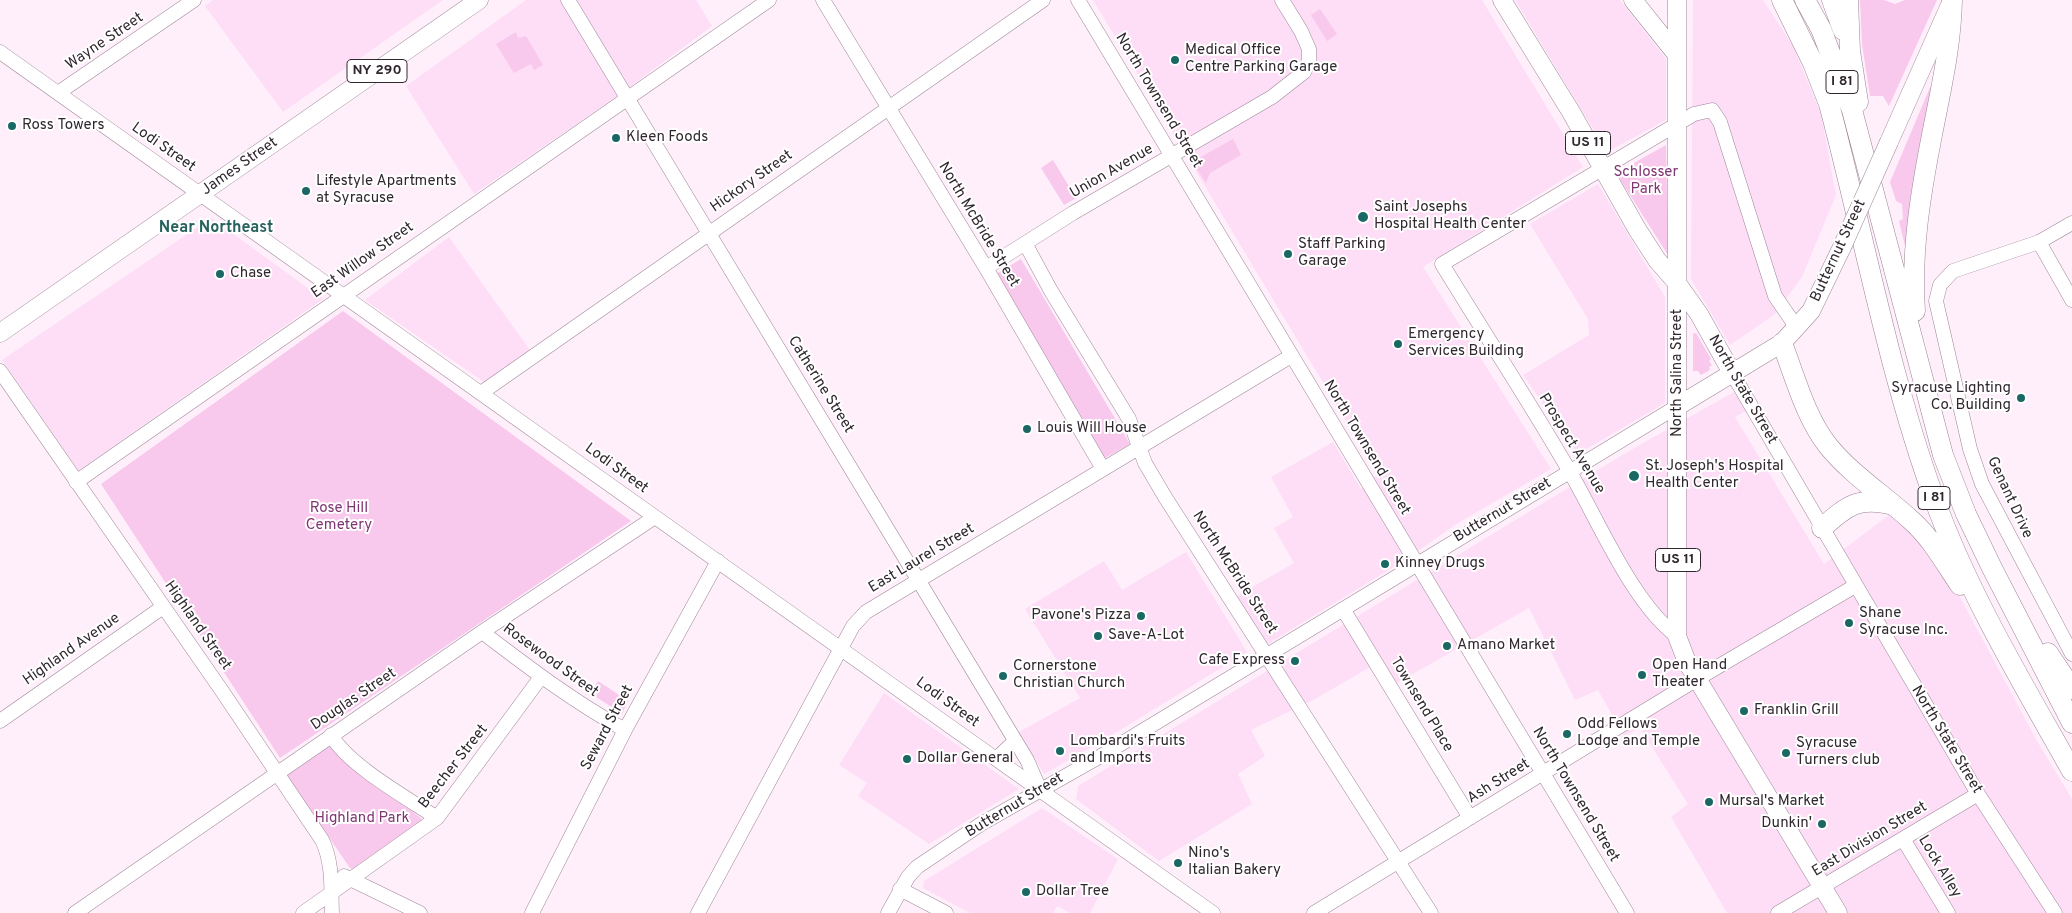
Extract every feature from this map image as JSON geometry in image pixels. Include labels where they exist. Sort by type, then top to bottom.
[{"type":"highway","name":"I 81","points":[[1782,0],[1813,63],[1829,104],[1908,420],[1934,499],[1952,544],[2072,771]]},
{"type":"highway","name":"I 81","points":[[1805,0],[1821,29],[1852,110],[1943,455],[1966,514],[2072,723]]},
{"type":"highway","points":[[1832,0],[1850,50]]},
{"type":"highway","points":[[1848,0],[1850,50],[1868,168]]},
{"type":"highway","points":[[1922,375],[1913,278],[1916,233],[1931,140],[1952,33],[1952,0]]},
{"type":"highway","points":[[1782,344],[1813,422],[1829,447],[1856,474],[1896,506],[1934,546],[2018,672]]},
{"type":"highway","points":[[1822,528],[1842,510],[1861,501],[1878,501],[1896,506]]},
{"type":"highway","points":[[1992,568],[2072,689]]},
{"type":"main road","name":"James Street","points":[[0,333],[479,0]]},
{"type":"main road","name":"North State Street","points":[[1502,0],[1571,112],[1602,169],[1657,260],[1677,283],[1699,314],[1732,373]]},
{"type":"main road","points":[[1634,0],[1677,55]]},
{"type":"main road","name":"North Salina Street","points":[[1677,0],[1677,636],[1684,656],[1697,679],[1838,913]]},
{"type":"main road","name":"Butternut Street","points":[[1678,406],[1782,344],[1811,311],[1842,247],[1952,0]]},
{"type":"street","name":"Wayne Street","points":[[58,93],[194,0]]},
{"type":"street","name":"Catherine Street","points":[[568,0],[707,233],[920,578],[1015,741],[1041,790]]},
{"type":"street","name":"East Willow Street","points":[[76,482],[769,0]]},
{"type":"street","name":"North McBride Street","points":[[823,0],[986,268],[1103,469]]},
{"type":"street","name":"Hickory Street","points":[[481,393],[707,233],[1043,0]]},
{"type":"street","name":"North Townsend Street","points":[[1078,0],[1627,913]]},
{"type":"street","name":"Union Avenue","points":[[986,268],[1024,243],[1272,97],[1304,72],[1309,61],[1309,49],[1301,31],[1282,0]]},
{"type":"street","name":"Lodi Street","points":[[0,52],[1213,913]]},
{"type":"street","points":[[1602,169],[1677,123],[1694,114],[1712,110],[1720,122],[1775,296],[1797,328]]},
{"type":"street","name":"Prospect Avenue","points":[[1602,169],[1442,264],[1569,471],[1625,572],[1657,618],[1677,636]]},
{"type":"street","name":"Genant Drive","points":[[2072,223],[2039,242],[1953,271],[1940,285],[1936,301],[1970,449],[1982,484],[2022,564],[2072,654]]},
{"type":"street","points":[[2039,242],[2072,300]]},
{"type":"street","name":"North McBride Street","points":[[1024,243],[1129,419],[1145,463],[1165,496],[1431,913]]},
{"type":"street","name":"East Laurel Street","points":[[698,913],[853,626],[866,612],[1291,356]]},
{"type":"street","name":"Highland Street","points":[[0,371],[322,840],[327,849],[330,869],[332,913]]},
{"type":"street","name":"North State Street","points":[[1732,373],[1978,794],[2055,913]]},
{"type":"street","name":"Butternut Street","points":[[888,913],[900,889],[916,867],[981,824],[1267,655],[1678,406]]},
{"type":"street","name":"Douglas Street","points":[[75,913],[331,735],[654,517]]},
{"type":"street","name":"Seward Street","points":[[532,913],[625,730],[718,561]]},
{"type":"street","name":"Ash Street","points":[[1314,913],[1697,679],[1855,586]]},
{"type":"street","name":"Highland Avenue","points":[[0,721],[163,607]]},
{"type":"street","name":"Townsend Place","points":[[1343,609],[1470,818]]},
{"type":"street","name":"Rosewood Street","points":[[482,632],[541,678],[594,713],[625,730]]},
{"type":"street","name":"Beecher Street","points":[[303,913],[437,818],[541,678]]},
{"type":"street","points":[[331,735],[337,745],[357,762],[437,818]]},
{"type":"street","points":[[996,759],[1015,741]]},
{"type":"street","name":"East Division Street","points":[[1778,913],[1978,794]]},
{"type":"street","name":"Lock Alley","points":[[1903,839],[1948,913]]},
{"type":"street","points":[[330,869],[420,913]]},
{"type":"street","points":[[900,889],[946,913]]},
{"type":"shaded area","points":[[213,0],[443,0],[283,112],[205,6]]},
{"type":"shaded area","points":[[526,0],[696,0],[712,26],[616,97],[474,194],[406,86]]},
{"type":"shaded area","name":"Saint Josephs Hospital Health Center","points":[[1093,0],[1482,0],[1583,167],[1423,267],[1551,469],[1458,523],[1405,560],[1266,645],[1237,596],[1294,563],[1274,528],[1293,517],[1271,477],[1333,442],[1361,489],[1378,474]]},
{"type":"shaded area","points":[[1515,0],[1620,0],[1666,59],[1666,120],[1607,152]]},
{"type":"shaded area","points":[[1693,0],[1763,0],[1793,46],[1821,114],[1836,195],[1802,277],[1774,315],[1730,345],[1691,279]]},
{"type":"shaded area","points":[[1598,184],[1665,297],[1665,403],[1578,454],[1523,375],[1589,335],[1588,319],[1530,224]]},
{"type":"shaded area","points":[[211,218],[323,299],[78,471],[2,360]]},
{"type":"shaded area","points":[[449,237],[532,353],[484,382],[365,300]]},
{"type":"shaded area","points":[[1734,392],[1748,410],[1735,417],[1824,564],[1889,515],[1905,526],[1940,560],[2037,741],[2072,799],[2072,913],[1727,913],[1671,817],[1688,804],[1640,728],[1624,736],[1598,690],[1575,700],[1529,608],[1395,684],[1379,662],[1315,699],[1251,730],[1265,756],[1238,774],[1252,804],[1159,861],[1076,799],[1078,786],[1629,451]]},
{"type":"shaded area","points":[[1186,552],[1247,652],[1104,740],[1044,774],[1019,732],[1080,698],[1025,609],[1104,561],[1122,590]]},
{"type":"shaded area","points":[[884,693],[1019,789],[929,844],[858,796],[867,783],[839,765]]},
{"type":"shaded area","points":[[1042,808],[1118,859],[1090,913],[1070,913],[1057,906],[1053,913],[970,913],[923,888],[924,881]]},
{"type":"green space","points":[[1860,0],[1884,0],[1895,4],[1905,0],[1937,0],[1889,106],[1883,96],[1870,96],[1862,44]]},
{"type":"green space","points":[[1320,9],[1337,34],[1327,41],[1311,15]]},
{"type":"green space","points":[[516,32],[518,38],[526,36],[543,65],[534,70],[531,64],[514,73],[496,44]]},
{"type":"green space","points":[[1945,52],[1907,254],[1899,221],[1903,219],[1902,204],[1896,201],[1890,182]]},
{"type":"green space","points":[[1233,139],[1241,155],[1210,173],[1206,183],[1192,162]]},
{"type":"green space","name":"Schlosser Park","points":[[1666,145],[1668,255],[1616,173]]},
{"type":"green space","points":[[1053,160],[1076,198],[1064,205],[1041,168]]},
{"type":"green space","points":[[1021,259],[1130,444],[1105,458],[996,274]]},
{"type":"green space","name":"Rose Hill Cemetery","points":[[343,311],[631,521],[280,758],[101,484]]},
{"type":"green space","points":[[1696,333],[1711,359],[1709,361],[1712,365],[1709,367],[1710,370],[1701,375],[1698,371],[1693,371],[1693,334]]},
{"type":"green space","points":[[598,681],[628,701],[622,714],[590,693]]},
{"type":"green space","name":"Highland Park","points":[[325,747],[330,747],[424,822],[354,870],[350,868],[288,778],[287,773]]},
{"type":"place","name":"Medical Office Centre Parking Garage","points":[[1175,60]]},
{"type":"place","name":"Ross Towers","points":[[12,126]]},
{"type":"place","name":"Kleen Foods","points":[[616,138]]},
{"type":"place","name":"Lifestyle Apartments at Syracuse","points":[[306,191]]},
{"type":"place","name":"Saint Josephs Hospital Health Center","points":[[1363,217]]},
{"type":"place","name":"Staff Parking Garage","points":[[1288,254]]},
{"type":"place","name":"Chase","points":[[220,274]]},
{"type":"place","name":"Emergency Services Building","points":[[1398,344]]},
{"type":"place","name":"Syracuse Lighting Co. Building","points":[[2021,398]]},
{"type":"place","name":"Louis Will House","points":[[1027,429]]},
{"type":"place","name":"St. Joseph's Hospital Health Center","points":[[1634,476]]},
{"type":"place","name":"Kinney Drugs","points":[[1385,564]]},
{"type":"place","name":"Pavone's Pizza","points":[[1141,616]]},
{"type":"place","name":"Shane Syracuse Inc.","points":[[1849,623]]},
{"type":"place","name":"Save-A-Lot","points":[[1098,636]]},
{"type":"place","name":"Amano Market","points":[[1447,646]]},
{"type":"place","name":"Cafe Express","points":[[1295,661]]},
{"type":"place","name":"Open Hand Theater","points":[[1642,675]]},
{"type":"place","name":"Cornerstone Christian Church","points":[[1003,676]]},
{"type":"place","name":"Franklin Grill","points":[[1744,711]]},
{"type":"place","name":"Odd Fellows Lodge and Temple","points":[[1567,734]]},
{"type":"place","name":"Lombardi's Fruits and Imports","points":[[1060,751]]},
{"type":"place","name":"Syracuse Turners club","points":[[1786,753]]},
{"type":"place","name":"Dollar General","points":[[907,759]]},
{"type":"place","name":"Mursal's Market","points":[[1709,802]]},
{"type":"place","name":"Dunkin'","points":[[1822,824]]},
{"type":"place","name":"Nino's Italian Bakery","points":[[1178,863]]},
{"type":"place","name":"Dollar Tree","points":[[1026,892]]},
{"type":"district","name":"Near Northeast","points":[[216,229]]}]
